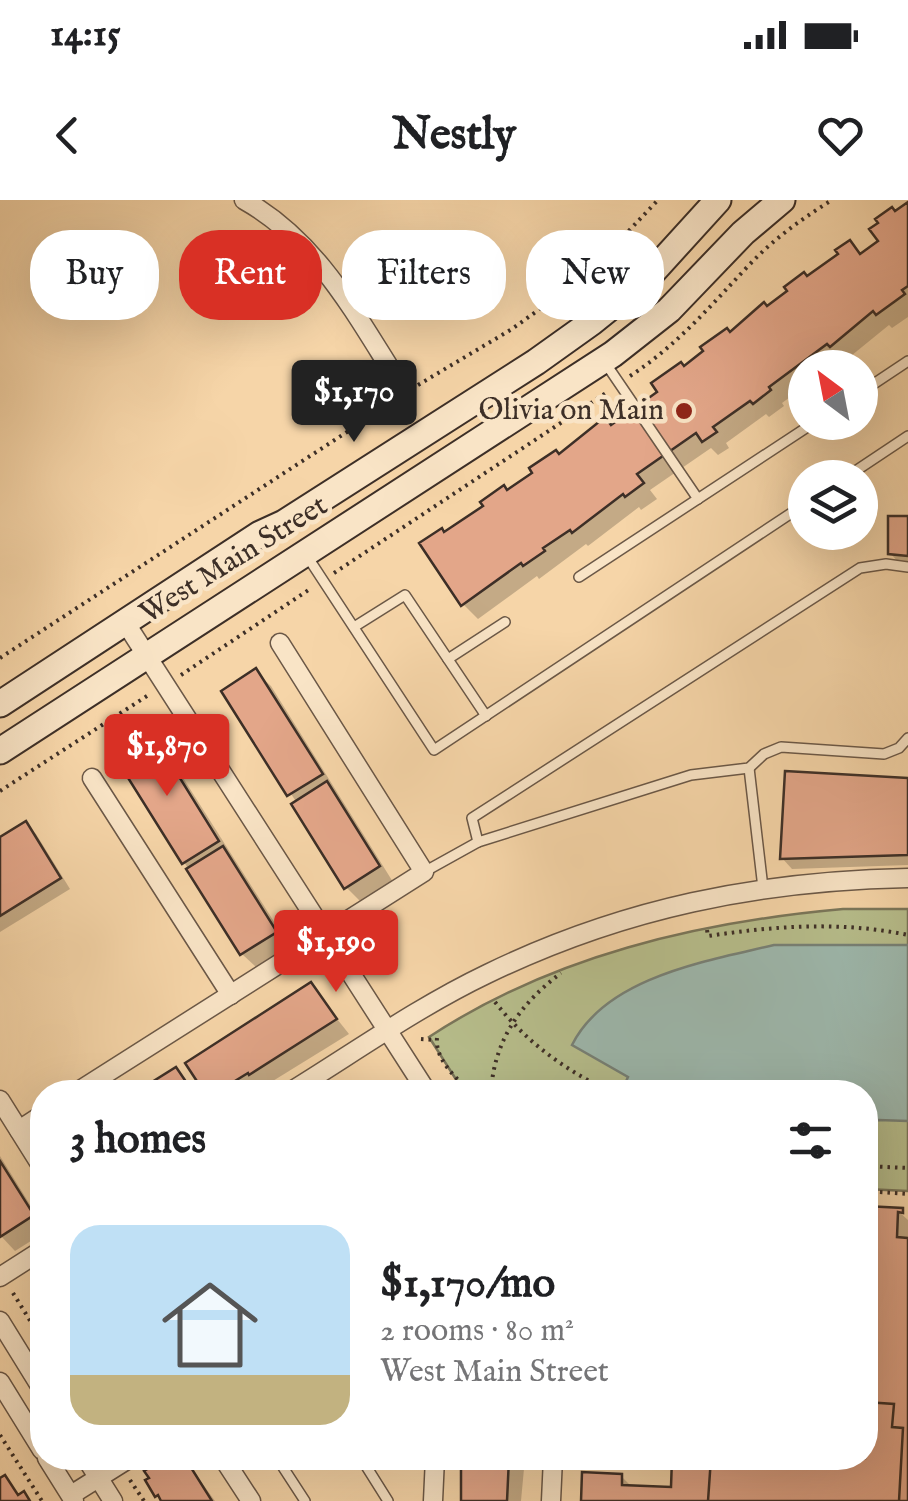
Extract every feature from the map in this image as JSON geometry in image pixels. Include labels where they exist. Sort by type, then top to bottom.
[{"type":"main road","name":"West Main Street","points":[[0,704],[260,534],[284,523],[536,362],[648,277],[718,200]]},
{"type":"main road","name":"West Main Street","points":[[0,750],[604,360],[669,310],[742,233],[782,200]]},
{"type":"street","points":[[244,200],[296,236],[314,255],[400,388]]},
{"type":"street","points":[[126,622],[419,1080]]},
{"type":"street","points":[[96,1080],[424,872],[280,643]]},
{"type":"street","points":[[92,778],[230,995]]},
{"type":"street","points":[[309,1080],[488,973],[662,907],[763,888],[833,880],[908,878]]},
{"type":"street","points":[[0,1100],[30,1148]]},
{"type":"street","points":[[19,1130],[30,1122]]},
{"type":"street","points":[[0,1276],[30,1257]]},
{"type":"street","points":[[0,1320],[30,1369]]},
{"type":"street","points":[[0,1382],[30,1431]]},
{"type":"street","points":[[55,1470],[73,1498],[111,1470]]},
{"type":"street","points":[[93,1470],[112,1501]]},
{"type":"street","points":[[231,1470],[251,1501]]},
{"type":"street","points":[[433,1501],[434,1470]]},
{"type":"street","points":[[550,1501],[552,1470]]},
{"type":"lane","points":[[604,360],[698,500]]},
{"type":"lane","points":[[878,381],[908,361]]},
{"type":"lane","points":[[872,460],[908,436]]},
{"type":"lane","points":[[579,578],[788,440]]},
{"type":"lane","points":[[306,554],[434,750],[788,515]]},
{"type":"lane","points":[[478,842],[472,818],[860,568],[886,564],[908,568]]},
{"type":"lane","points":[[354,628],[405,595],[486,716]]},
{"type":"lane","points":[[448,660],[505,622]]},
{"type":"lane","points":[[424,872],[478,842],[692,775],[749,768],[764,754],[781,747],[884,754],[900,748],[908,738]]},
{"type":"lane","points":[[749,768],[763,888]]},
{"type":"lane","points":[[285,1470],[306,1501]]},
{"type":"lane","points":[[369,1470],[388,1501]]},
{"type":"path","points":[[418,386],[512,329],[587,276],[658,200]]},
{"type":"path","points":[[0,658],[400,388]]},
{"type":"path","points":[[708,930],[708,936],[769,927],[847,926],[908,935]]},
{"type":"path","points":[[494,1080],[497,1055],[512,1022],[535,994],[561,973]]},
{"type":"path","points":[[496,1002],[512,1022],[564,1068],[587,1080]]},
{"type":"path","points":[[421,1039],[437,1039],[440,1058],[460,1080]]},
{"type":"path","points":[[878,1167],[908,1168]]},
{"type":"path","points":[[878,1192],[908,1194]]},
{"type":"path","points":[[0,1276],[30,1322]]},
{"type":"path","points":[[0,1435],[42,1501]]},
{"type":"green space","points":[[843,909],[908,909],[908,1191],[878,1190],[878,1080],[456,1080],[429,1037],[476,1009],[576,964],[681,934]]},
{"type":"shaded area","points":[[774,945],[908,945],[908,1121],[878,1120],[878,1080],[627,1080],[628,1077],[572,1045],[608,1003],[633,988],[690,966]]},
{"type":"building","name":"Olivia on Main","points":[[908,202],[908,286],[902,290],[905,294],[876,315],[873,311],[830,347],[827,344],[819,350],[788,350],[788,373],[769,387],[771,390],[713,427],[717,432],[702,442],[696,433],[637,474],[644,483],[461,606],[419,543],[483,506],[480,502],[504,485],[507,490],[532,473],[529,468],[556,450],[559,454],[605,417],[611,425],[657,392],[651,383],[681,362],[684,366],[703,351],[700,347],[727,328],[730,332],[764,302],[767,306],[787,291],[784,287],[838,254],[835,250],[850,240],[860,254],[878,241],[869,229],[878,223],[875,219],[892,207],[895,211]]},
{"type":"building","points":[[888,516],[908,516],[908,556],[888,554]]},
{"type":"building","points":[[256,668],[323,774],[287,796],[221,691]]},
{"type":"building","points":[[152,733],[219,841],[182,864],[115,757]]},
{"type":"building","points":[[785,771],[908,778],[908,855],[780,859]]},
{"type":"building","points":[[327,781],[380,866],[344,889],[291,804]]},
{"type":"building","points":[[26,821],[61,878],[0,916],[0,837]]},
{"type":"building","points":[[223,846],[277,932],[240,955],[186,869]]},
{"type":"building","points":[[311,982],[337,1019],[237,1080],[196,1080],[185,1063]]},
{"type":"building","points":[[176,1067],[185,1080],[155,1080]]},
{"type":"building","points":[[0,1161],[30,1209],[30,1218],[0,1237]]},
{"type":"building","points":[[878,1207],[903,1208],[903,1213],[898,1212],[897,1237],[908,1238],[908,1501],[581,1501],[582,1472],[622,1474],[622,1485],[671,1487],[672,1470],[878,1470]]},
{"type":"building","points":[[878,1403],[894,1404],[892,1427],[903,1428],[899,1501],[708,1501],[710,1470],[878,1470]]},
{"type":"building","points":[[193,1470],[212,1501],[161,1501],[145,1480],[149,1478],[144,1471]]},
{"type":"building","points":[[461,1470],[508,1470],[507,1501],[461,1501]]},
{"type":"building","points":[[5,1475],[18,1495],[24,1491],[30,1501],[0,1501],[0,1478]]},
{"type":"place","name":"Olivia on Main","points":[[684,411]]}]
